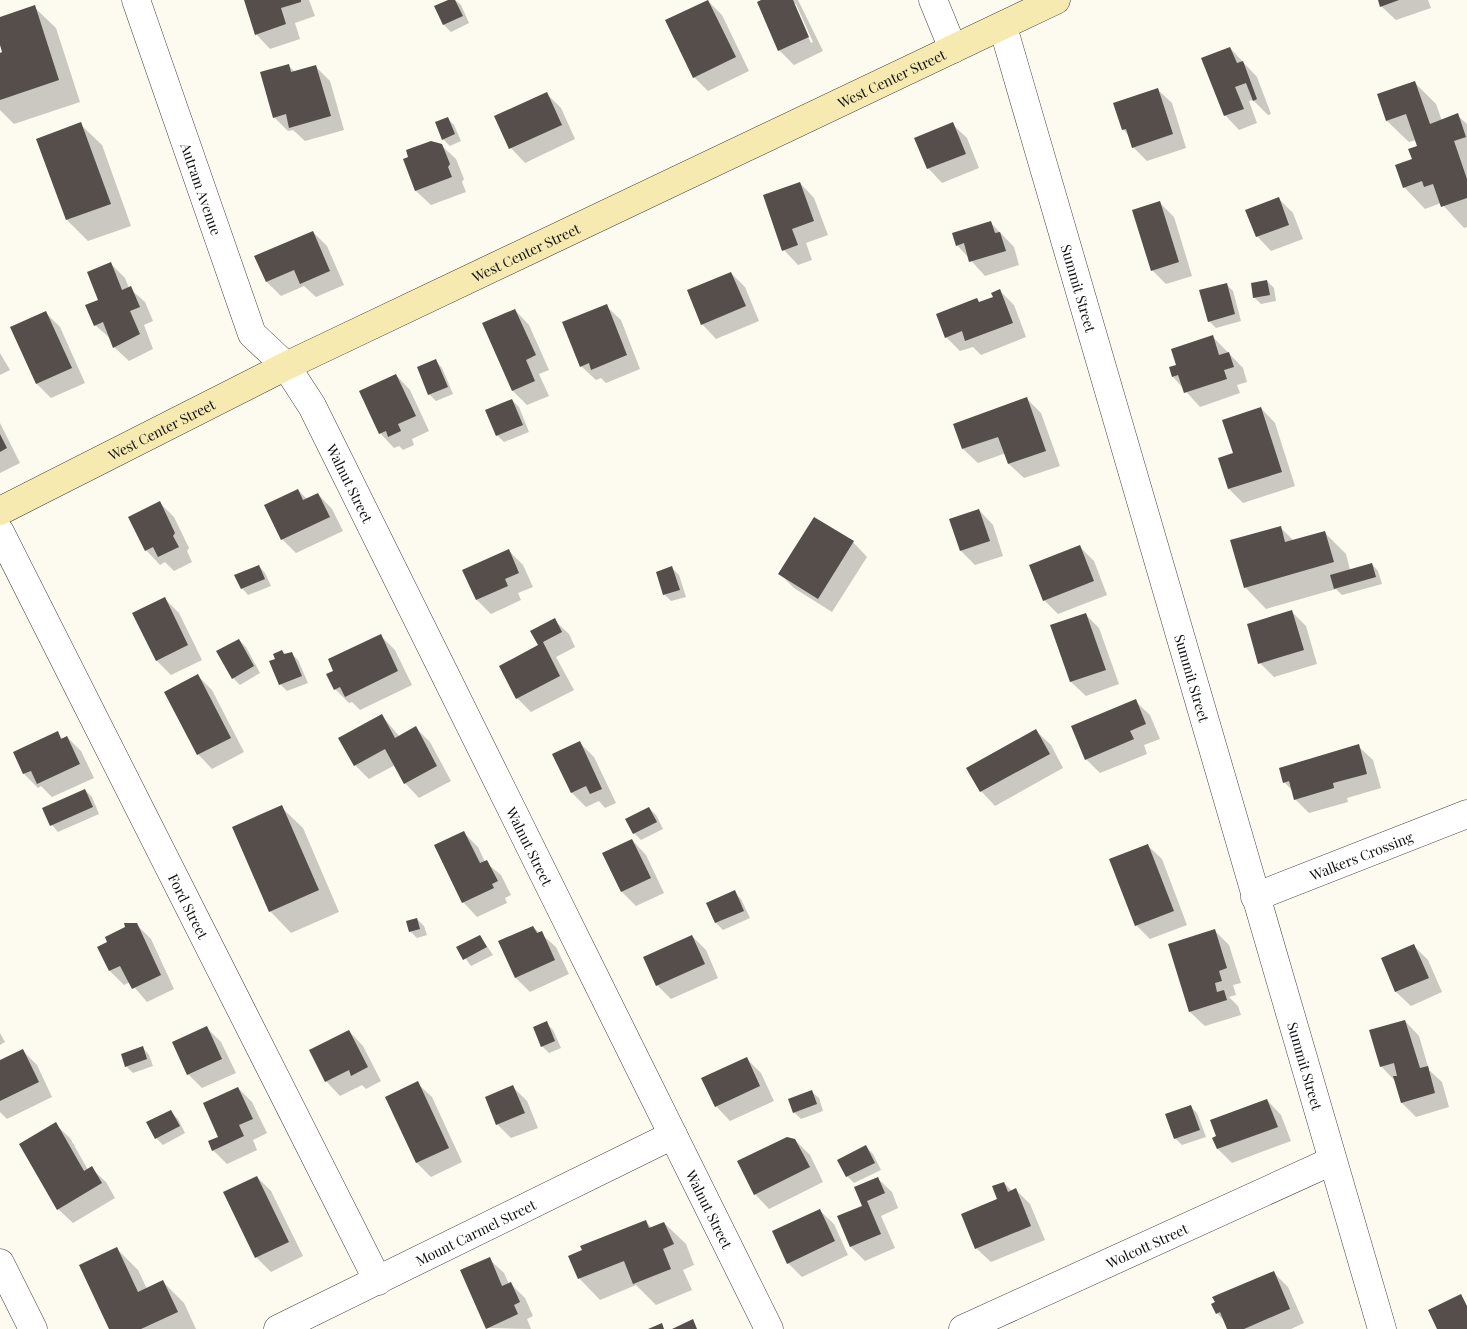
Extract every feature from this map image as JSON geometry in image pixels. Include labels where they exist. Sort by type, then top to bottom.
[{"type":"street","name":"Autram Avenue","points":[[136,0],[252,334],[286,366]]},
{"type":"street","points":[[933,0],[953,49]]},
{"type":"street","name":"West Center Street","points":[[0,511],[286,366],[1003,27],[1056,0]]},
{"type":"street","name":"Summit Street","points":[[1003,27],[1382,1329]]},
{"type":"street","name":"Walnut Street","points":[[286,366],[312,406],[769,1329]]},
{"type":"street","name":"Ford Street","points":[[0,532],[378,1281]]},
{"type":"street","name":"Walkers Crossing","points":[[1255,897],[1467,814]]},
{"type":"street","name":"Mount Carmel Street","points":[[278,1329],[673,1135]]},
{"type":"street","name":"Wolcott Street","points":[[963,1329],[1332,1161]]},
{"type":"street","points":[[0,1263],[33,1329]]},
{"type":"building","points":[[244,0],[301,0],[301,2],[281,8],[286,24],[255,35]]},
{"type":"building","points":[[448,0],[455,0],[463,16],[443,25],[434,6]]},
{"type":"building","points":[[708,0],[736,57],[693,78],[665,20]]},
{"type":"building","points":[[761,0],[793,0],[809,37],[778,51],[757,2]]},
{"type":"building","points":[[1378,0],[1399,0],[1380,7]]},
{"type":"building","points":[[35,5],[59,80],[0,100],[0,53],[2,52],[0,45],[0,17]]},
{"type":"building","points":[[1230,47],[1237,63],[1243,61],[1257,99],[1253,101],[1246,83],[1235,87],[1244,109],[1224,116],[1201,58]]},
{"type":"building","points":[[289,64],[291,72],[316,65],[331,116],[289,128],[286,114],[273,118],[260,72]]},
{"type":"building","points":[[1415,81],[1430,124],[1458,113],[1466,137],[1454,141],[1467,179],[1467,198],[1441,207],[1433,184],[1424,187],[1422,181],[1403,188],[1395,165],[1412,159],[1408,149],[1417,146],[1406,114],[1386,121],[1377,94]]},
{"type":"building","points":[[1158,88],[1173,134],[1132,148],[1126,129],[1122,130],[1113,103]]},
{"type":"building","points":[[547,92],[562,125],[509,149],[494,116]]},
{"type":"building","points":[[448,117],[455,134],[442,140],[435,122]]},
{"type":"building","points":[[81,122],[111,204],[66,220],[36,139]]},
{"type":"building","points":[[953,122],[966,154],[927,169],[914,138]]},
{"type":"building","points":[[431,141],[442,144],[450,164],[448,167],[452,177],[415,191],[403,159],[408,157],[406,150]]},
{"type":"building","points":[[800,182],[814,221],[792,229],[798,245],[782,251],[763,195]]},
{"type":"building","points":[[1279,197],[1289,225],[1256,237],[1245,210]]},
{"type":"building","points":[[1160,201],[1179,262],[1151,271],[1132,210]]},
{"type":"building","points":[[991,221],[995,233],[1000,232],[1006,251],[969,262],[964,243],[956,246],[952,233]]},
{"type":"building","points":[[313,231],[330,271],[300,284],[294,270],[266,282],[254,256]]},
{"type":"building","points":[[111,262],[122,290],[131,286],[140,307],[130,311],[140,334],[113,348],[103,322],[94,326],[85,305],[98,300],[87,272]]},
{"type":"building","points":[[731,272],[746,306],[701,325],[687,290]]},
{"type":"building","points":[[1267,280],[1270,295],[1253,298],[1251,283]]},
{"type":"building","points":[[1227,283],[1235,314],[1208,322],[1199,290]]},
{"type":"building","points":[[1000,289],[1013,323],[965,341],[962,331],[945,338],[936,314],[977,298],[979,302],[993,297],[991,293]]},
{"type":"building","points":[[607,304],[627,355],[591,370],[589,363],[580,367],[562,322]]},
{"type":"building","points":[[515,309],[536,355],[526,360],[535,381],[512,391],[482,323]]},
{"type":"building","points":[[46,311],[72,368],[36,384],[10,327]]},
{"type":"building","points":[[1213,335],[1219,355],[1229,352],[1234,367],[1224,370],[1227,379],[1184,393],[1178,375],[1172,377],[1169,367],[1176,365],[1171,349]]},
{"type":"building","points":[[436,359],[448,387],[428,395],[417,367]]},
{"type":"building","points":[[396,374],[416,416],[398,424],[401,431],[388,437],[386,431],[379,434],[359,391]]},
{"type":"building","points":[[1027,397],[1046,451],[1008,464],[998,437],[962,449],[953,424]]},
{"type":"building","points":[[512,399],[523,425],[496,436],[485,410]]},
{"type":"building","points":[[1261,407],[1282,472],[1228,489],[1218,458],[1233,453],[1222,420]]},
{"type":"building","points":[[0,434],[7,448],[0,452]]},
{"type":"building","points":[[298,489],[303,500],[318,493],[330,517],[281,540],[264,505]]},
{"type":"building","points":[[160,501],[175,533],[173,536],[179,547],[158,557],[153,547],[145,551],[128,517]]},
{"type":"building","points":[[979,509],[990,541],[960,551],[949,519]]},
{"type":"building","points":[[814,517],[854,541],[818,599],[778,574]]},
{"type":"building","points":[[1281,526],[1285,542],[1325,531],[1334,562],[1244,588],[1230,540]]},
{"type":"building","points":[[1080,545],[1094,581],[1043,601],[1029,565]]},
{"type":"building","points":[[509,549],[519,573],[505,579],[508,586],[476,600],[462,570]]},
{"type":"building","points":[[1372,563],[1376,577],[1334,589],[1330,575]]},
{"type":"building","points":[[259,565],[265,579],[241,589],[234,575]]},
{"type":"building","points":[[672,566],[680,590],[663,595],[656,572]]},
{"type":"building","points":[[165,597],[188,645],[156,661],[132,613]]},
{"type":"building","points":[[1292,610],[1304,650],[1258,664],[1247,624]]},
{"type":"building","points":[[1086,613],[1106,670],[1070,682],[1050,625]]},
{"type":"building","points":[[555,618],[562,632],[543,642],[560,676],[516,699],[499,666],[538,645],[530,631]]},
{"type":"building","points":[[381,634],[398,671],[345,697],[340,687],[334,690],[326,674],[333,671],[328,659]]},
{"type":"building","points":[[239,639],[254,666],[232,679],[216,651]]},
{"type":"building","points":[[282,650],[284,654],[292,652],[302,676],[279,685],[269,661],[275,659],[273,654]]},
{"type":"building","points":[[198,674],[231,738],[197,755],[164,692]]},
{"type":"building","points":[[1136,699],[1146,724],[1130,731],[1134,739],[1085,760],[1071,726]]},
{"type":"building","points":[[382,714],[395,738],[416,726],[437,766],[404,784],[385,749],[354,766],[338,738]]},
{"type":"building","points":[[1036,729],[1050,754],[980,792],[966,768]]},
{"type":"building","points":[[58,731],[61,739],[67,736],[80,764],[37,784],[31,771],[23,774],[13,752]]},
{"type":"building","points":[[580,741],[602,789],[590,794],[586,786],[571,793],[552,754]]},
{"type":"building","points":[[1359,744],[1367,774],[1333,783],[1334,788],[1294,800],[1289,781],[1283,783],[1279,768]]},
{"type":"building","points":[[85,789],[93,807],[50,826],[42,808]]},
{"type":"building","points":[[282,805],[319,890],[269,912],[232,827]]},
{"type":"building","points":[[649,807],[657,822],[633,834],[625,819]]},
{"type":"building","points":[[464,831],[480,863],[487,860],[498,881],[492,884],[494,888],[462,903],[434,845]]},
{"type":"building","points":[[632,839],[651,878],[621,892],[602,853]]},
{"type":"building","points":[[1148,844],[1174,911],[1135,926],[1109,859]]},
{"type":"building","points":[[735,890],[744,911],[715,923],[706,903]]},
{"type":"building","points":[[417,918],[420,929],[409,932],[406,921]]},
{"type":"building","points":[[124,923],[137,923],[161,975],[132,989],[120,966],[109,971],[97,947],[107,942],[105,937],[125,927]]},
{"type":"building","points":[[533,926],[537,933],[542,931],[555,960],[515,978],[498,941]]},
{"type":"building","points":[[1215,929],[1227,968],[1219,971],[1222,981],[1215,983],[1217,992],[1224,990],[1227,1000],[1189,1012],[1168,944]]},
{"type":"building","points":[[480,935],[487,947],[463,960],[456,947]]},
{"type":"building","points":[[692,935],[705,964],[656,986],[643,957]]},
{"type":"building","points":[[1414,944],[1429,978],[1395,992],[1381,958]]},
{"type":"building","points":[[1405,1020],[1420,1068],[1428,1066],[1435,1093],[1401,1103],[1393,1076],[1397,1076],[1394,1063],[1380,1067],[1369,1030]]},
{"type":"building","points":[[547,1021],[555,1041],[541,1047],[533,1027]]},
{"type":"building","points":[[207,1026],[222,1059],[187,1075],[172,1042]]},
{"type":"building","points":[[349,1030],[368,1067],[351,1076],[349,1070],[325,1082],[309,1050]]},
{"type":"building","points":[[143,1046],[147,1059],[125,1067],[121,1054]]},
{"type":"building","points":[[23,1049],[39,1082],[0,1101],[0,1060]]},
{"type":"building","points":[[747,1057],[760,1086],[715,1107],[701,1078]]},
{"type":"building","points":[[418,1081],[449,1148],[416,1163],[385,1097]]},
{"type":"building","points":[[513,1085],[525,1113],[496,1125],[485,1097]]},
{"type":"building","points":[[238,1087],[253,1119],[239,1125],[244,1136],[212,1151],[208,1141],[218,1137],[203,1103]]},
{"type":"building","points":[[812,1090],[817,1104],[793,1113],[788,1099]]},
{"type":"building","points":[[1267,1099],[1278,1127],[1217,1149],[1212,1138],[1216,1136],[1210,1120]]},
{"type":"building","points":[[1191,1105],[1200,1130],[1174,1139],[1165,1114]]},
{"type":"building","points":[[171,1110],[180,1126],[155,1139],[146,1122]]},
{"type":"building","points":[[56,1122],[84,1171],[92,1166],[102,1183],[57,1210],[19,1144]]},
{"type":"building","points":[[787,1137],[795,1139],[810,1167],[754,1195],[737,1161]]},
{"type":"building","points":[[866,1145],[875,1163],[846,1177],[837,1160]]},
{"type":"building","points":[[257,1176],[289,1242],[255,1258],[223,1192]]},
{"type":"building","points":[[878,1177],[885,1193],[867,1201],[881,1234],[850,1247],[837,1216],[862,1206],[854,1187]]},
{"type":"building","points":[[1004,1182],[1008,1192],[1016,1188],[1031,1226],[975,1249],[961,1214],[997,1199],[992,1186]]},
{"type":"building","points":[[820,1209],[835,1241],[787,1264],[772,1231]]},
{"type":"building","points":[[646,1220],[649,1228],[664,1222],[674,1244],[663,1249],[671,1269],[633,1284],[624,1261],[578,1279],[568,1256],[582,1250],[580,1246]]},
{"type":"building","points":[[117,1247],[138,1292],[163,1280],[178,1312],[141,1329],[109,1329],[79,1265]]},
{"type":"building","points":[[490,1257],[502,1286],[511,1282],[520,1302],[514,1305],[518,1314],[486,1329],[460,1270]]},
{"type":"building","points":[[1274,1271],[1290,1309],[1244,1329],[1227,1329],[1220,1312],[1216,1314],[1211,1304],[1215,1302],[1212,1297]]},
{"type":"building","points":[[1461,1294],[1467,1306],[1467,1329],[1437,1329],[1428,1310]]},
{"type":"building","points":[[693,1319],[697,1329],[672,1329]]},
{"type":"building","points":[[662,1323],[664,1329],[648,1329]]}]
